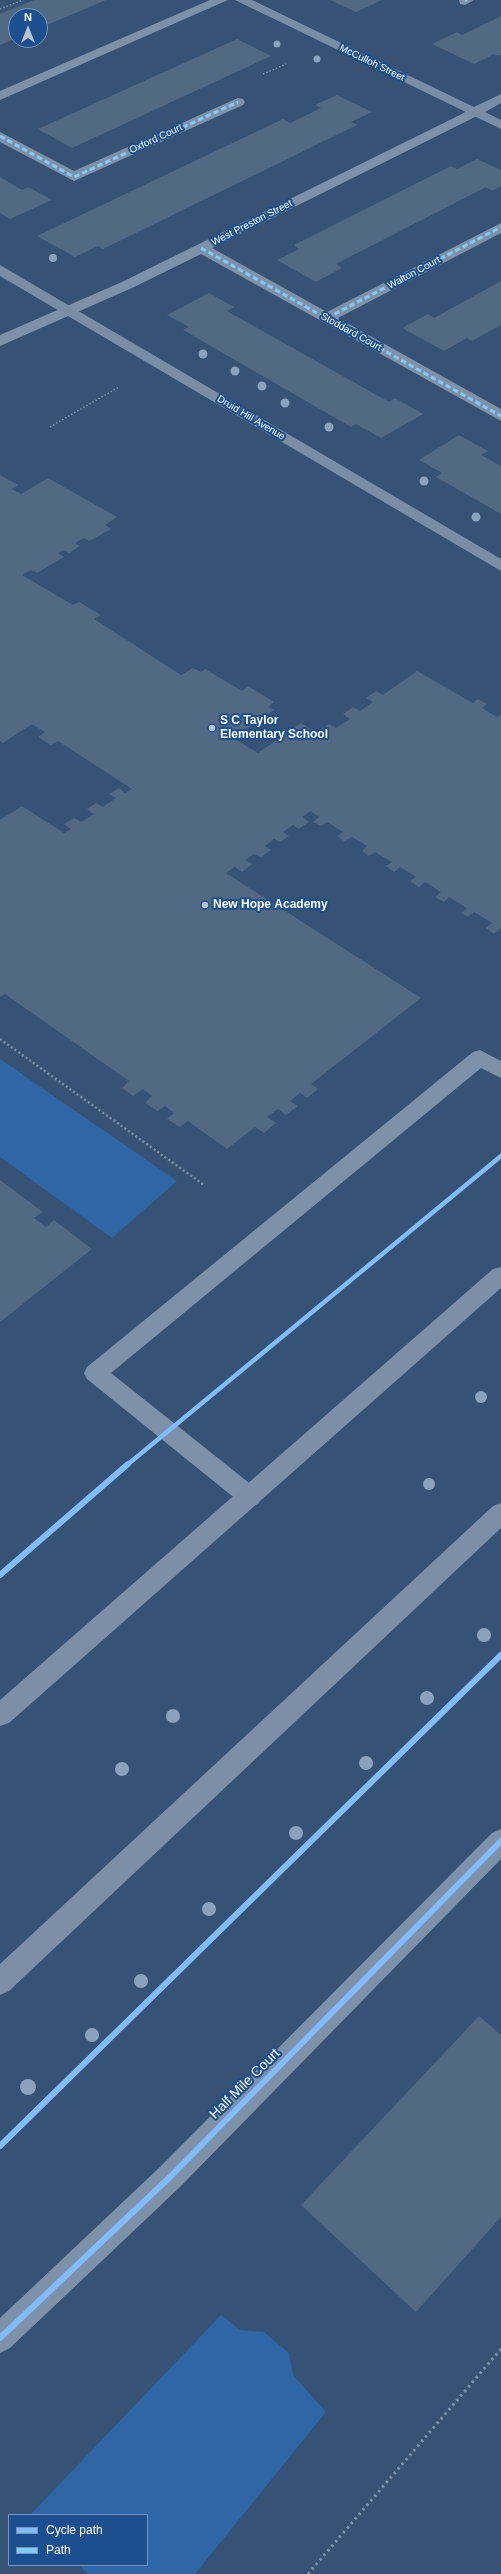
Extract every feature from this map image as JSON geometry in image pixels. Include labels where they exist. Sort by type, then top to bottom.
[{"type":"main road","name":"McCulloh Street","points":[[242,0],[501,125]]},
{"type":"main road","name":"West Preston Street","points":[[474,112],[501,98]]},
{"type":"main road","name":"Druid Hill Avenue","points":[[0,270],[501,566]]},
{"type":"main road","points":[[0,1716],[501,1275]]},
{"type":"main road","points":[[0,1982],[501,1513]]},
{"type":"street","points":[[0,96],[221,0]]},
{"type":"street","name":"Oxford Court","points":[[0,136],[74,176],[238,102]]},
{"type":"street","name":"West Preston Street","points":[[0,341],[127,285],[474,112]]},
{"type":"street","name":"Walton Court","points":[[327,318],[501,227]]},
{"type":"street","name":"Stoddard Court","points":[[201,248],[501,416]]},
{"type":"street","points":[[250,1497],[94,1373],[480,1057],[501,1071]]},
{"type":"street","name":"Half Mile Court","points":[[0,2338],[171,2176],[501,1841]]},
{"type":"path","points":[[0,9],[23,0]]},
{"type":"path","points":[[50,427],[122,385]]},
{"type":"path","points":[[0,1039],[204,1186]]},
{"type":"path","points":[[308,2574],[501,2349]]},
{"type":"shaded area","points":[[0,1059],[177,1181],[112,1238],[0,1157]]},
{"type":"shaded area","points":[[221,2315],[240,2330],[264,2332],[289,2353],[293,2375],[326,2412],[195,2574],[88,2574],[80,2566],[148,2566],[148,2514],[31,2514]]},
{"type":"building","points":[[34,0],[106,0],[48,25],[48,8],[15,8]]},
{"type":"building","points":[[330,0],[382,0],[356,12]]},
{"type":"building","points":[[8,11],[8,42],[0,45],[0,14]]},
{"type":"building","points":[[501,16],[501,55],[498,56],[494,54],[474,64],[432,44],[457,32],[462,35]]},
{"type":"building","points":[[237,39],[271,56],[72,148],[38,129]]},
{"type":"building","points":[[337,95],[372,112],[351,122],[357,125],[103,249],[98,246],[75,257],[37,236],[283,119],[290,123],[321,108],[315,105]]},
{"type":"building","points":[[477,159],[501,170],[501,186],[492,191],[486,187],[336,264],[342,268],[316,282],[277,260],[299,249],[294,245],[451,166],[457,169]]},
{"type":"building","points":[[0,177],[22,190],[28,187],[52,200],[10,219],[0,213]]},
{"type":"building","points":[[501,281],[501,325],[472,341],[467,338],[444,351],[402,328],[428,314],[434,318]]},
{"type":"building","points":[[209,293],[234,307],[227,311],[389,402],[395,398],[423,414],[381,438],[356,424],[351,427],[183,330],[189,327],[167,315]]},
{"type":"building","points":[[459,435],[488,451],[481,455],[501,466],[501,514],[436,477],[442,473],[419,460]]},
{"type":"building","points":[[0,475],[18,485],[12,489],[21,494],[48,478],[117,517],[105,525],[111,529],[89,541],[84,538],[75,543],[80,546],[69,553],[64,550],[58,553],[64,557],[37,573],[31,570],[22,575],[73,605],[79,602],[101,615],[94,619],[181,675],[193,668],[201,672],[205,669],[242,691],[248,686],[274,702],[268,707],[274,710],[233,738],[258,753],[301,723],[323,737],[326,735],[318,731],[329,724],[336,728],[350,719],[343,714],[353,707],[360,711],[373,702],[366,698],[376,691],[383,695],[417,671],[473,703],[478,699],[487,704],[482,708],[497,717],[501,714],[501,928],[494,934],[486,928],[492,923],[474,912],[468,917],[461,913],[467,908],[449,897],[444,902],[435,897],[441,892],[425,882],[419,887],[410,881],[416,877],[400,867],[394,872],[386,866],[392,862],[375,852],[369,856],[362,851],[367,846],[352,837],[344,841],[337,836],[343,832],[327,822],[321,826],[313,822],[319,817],[311,811],[302,817],[309,822],[299,829],[293,825],[283,832],[289,836],[280,842],[274,839],[265,846],[271,850],[261,857],[254,854],[245,860],[252,864],[242,872],[235,867],[226,873],[421,998],[311,1084],[318,1089],[307,1098],[300,1093],[290,1101],[298,1106],[286,1115],[278,1109],[267,1117],[276,1123],[264,1133],[255,1127],[227,1149],[188,1121],[180,1127],[167,1119],[174,1113],[165,1106],[158,1111],[145,1103],[152,1096],[143,1089],[133,1096],[122,1088],[129,1081],[5,994],[0,997],[0,820],[22,806],[64,833],[71,829],[64,824],[74,818],[81,822],[94,814],[87,809],[96,803],[103,807],[116,798],[109,794],[119,788],[125,793],[132,789],[58,741],[51,745],[38,737],[45,732],[32,724],[3,743],[0,741]]},
{"type":"building","points":[[0,1180],[43,1212],[34,1218],[46,1227],[54,1220],[92,1249],[0,1322]]},
{"type":"building","points":[[479,2016],[501,2035],[501,2217],[416,2312],[301,2205]]},
{"type":"marked path","points":[[0,136],[74,177],[238,102]]},
{"type":"marked path","points":[[327,318],[501,227]]},
{"type":"marked path","points":[[201,248],[501,416]]},
{"type":"cycle path","points":[[0,1575],[167,1430],[501,1156]]},
{"type":"cycle path","points":[[0,2146],[501,1655]]},
{"type":"cycle path","points":[[0,2338],[171,2176],[501,1841]]},
{"type":"place","name":"S C Taylor Elementary School","points":[[212,728]]},
{"type":"place","name":"New Hope Academy","points":[[205,905]]}]
